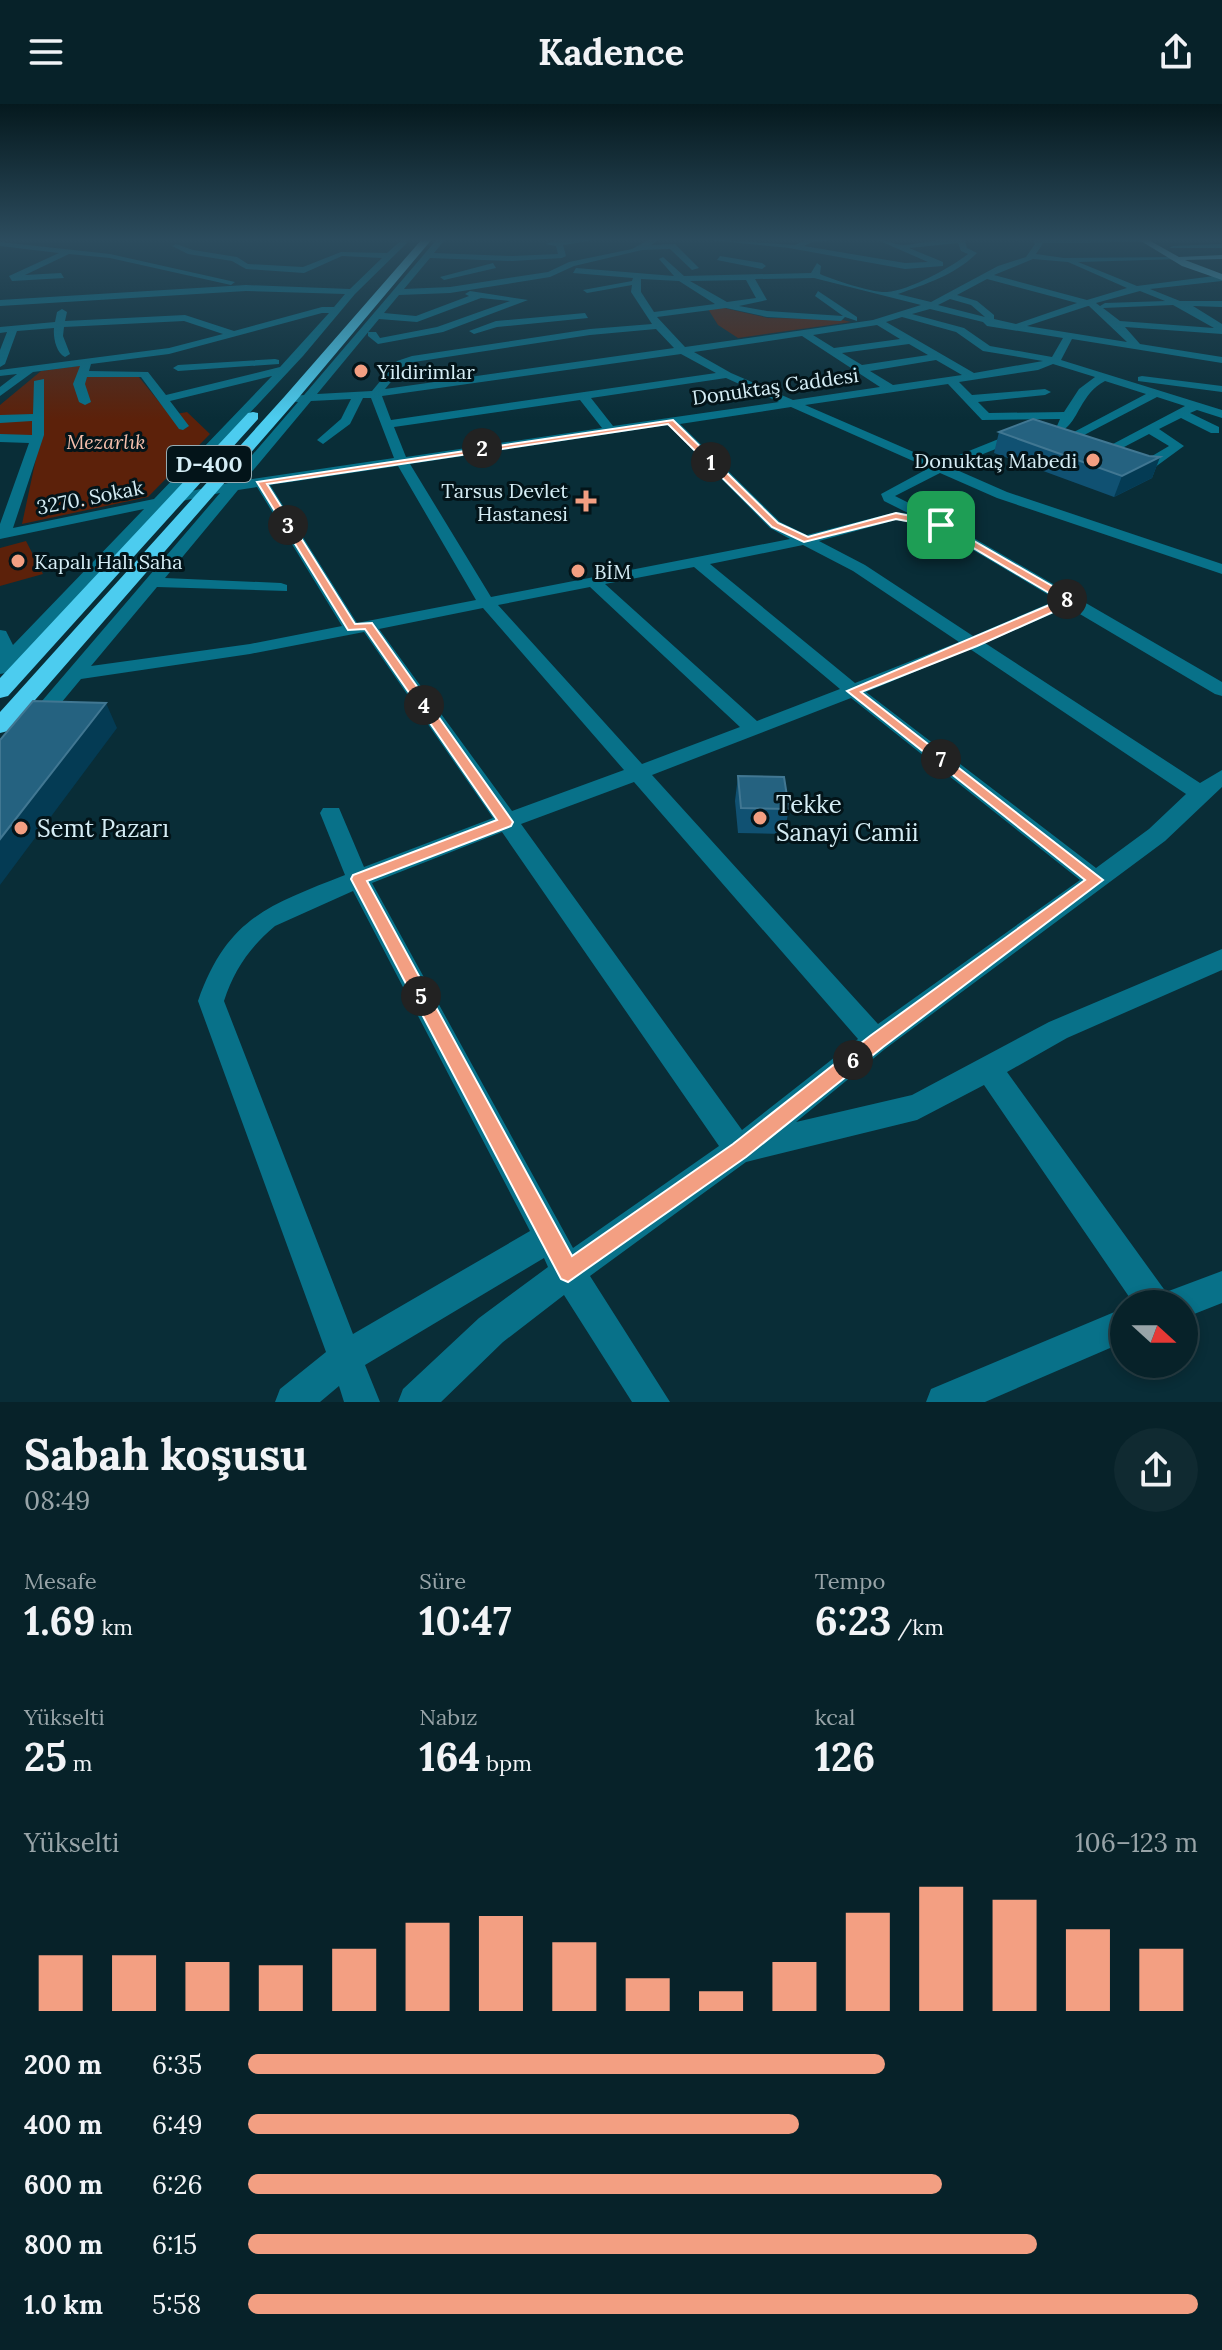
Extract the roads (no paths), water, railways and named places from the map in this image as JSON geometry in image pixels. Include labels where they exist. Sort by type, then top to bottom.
[{"type":"highway","name":"D-400","points":[[0,691],[361,299]]},
{"type":"highway","name":"D-400","points":[[0,726],[206,494],[299,398],[383,299]]},
{"type":"street","points":[[0,303],[60,299]]},
{"type":"street","points":[[106,299],[104,308],[136,312],[135,318]]},
{"type":"street","points":[[271,299],[279,301]]},
{"type":"street","points":[[6,664],[287,366],[340,299]]},
{"type":"street","points":[[0,763],[234,486],[299,398],[367,334],[376,316],[391,299]]},
{"type":"street","points":[[367,334],[419,321],[466,299]]},
{"type":"street","points":[[367,334],[378,341],[439,330],[523,300],[517,299]]},
{"type":"street","points":[[640,299],[681,349],[727,375],[1002,495],[1222,569]]},
{"type":"street","points":[[713,299],[761,316],[853,319],[876,323],[973,377]]},
{"type":"street","points":[[375,394],[401,363],[418,358],[590,332],[761,299]]},
{"type":"street","points":[[824,299],[853,319]]},
{"type":"street","points":[[880,299],[895,299]]},
{"type":"street","points":[[902,299],[1014,327],[1222,360]]},
{"type":"street","points":[[299,398],[375,394],[876,323],[931,306],[944,299]]},
{"type":"street","points":[[961,299],[984,310],[991,317],[990,322]]},
{"type":"street","points":[[1071,299],[1094,305],[1117,324],[1136,346]]},
{"type":"street","points":[[1094,305],[1104,299]]},
{"type":"street","points":[[1165,299],[1180,304],[1222,330]]},
{"type":"street","points":[[29,327],[41,300]]},
{"type":"street","points":[[438,303],[488,314]]},
{"type":"street","points":[[1014,327],[1094,305],[1222,304]]},
{"type":"street","points":[[63,307],[58,336],[65,354]]},
{"type":"street","points":[[294,307],[329,310]]},
{"type":"street","points":[[85,369],[329,310]]},
{"type":"street","points":[[376,316],[406,316],[462,336],[486,326],[584,313],[590,332]]},
{"type":"street","points":[[904,315],[965,332],[987,349],[1054,360],[1222,414]]},
{"type":"street","points":[[0,330],[135,318],[188,318],[234,334]]},
{"type":"street","points":[[965,332],[990,322]]},
{"type":"street","points":[[1117,324],[1222,330]]},
{"type":"street","points":[[0,364],[13,329]]},
{"type":"street","points":[[804,333],[891,389]]},
{"type":"street","points":[[1054,360],[1069,336]]},
{"type":"street","points":[[832,351],[910,341]]},
{"type":"street","points":[[418,358],[410,350],[444,342]]},
{"type":"street","points":[[859,369],[937,357]]},
{"type":"street","name":"Donuktaş Caddesi","points":[[234,486],[891,389],[954,384],[973,377],[1038,367],[1054,360]]},
{"type":"street","points":[[178,368],[287,366]]},
{"type":"street","points":[[164,399],[287,366]]},
{"type":"street","points":[[85,369],[79,384],[85,402]]},
{"type":"street","points":[[0,373],[85,369],[144,374],[183,426]]},
{"type":"street","points":[[1122,376],[1116,373],[1139,369]]},
{"type":"street","points":[[0,393],[28,371]]},
{"type":"street","points":[[388,424],[727,375]]},
{"type":"street","points":[[1044,437],[1068,415],[1092,381],[1100,377],[1122,376],[1222,389]]},
{"type":"street","points":[[2,534],[22,488],[34,439],[38,435],[40,381]]},
{"type":"street","points":[[954,384],[1035,381]]},
{"type":"street","points":[[954,384],[986,417],[1068,415]]},
{"type":"street","points":[[969,399],[1045,392]]},
{"type":"street","points":[[1157,393],[1044,437],[941,467],[888,494],[889,498],[941,525],[1222,690]]},
{"type":"street","points":[[375,394],[401,460],[486,602],[876,1041]]},
{"type":"street","points":[[582,394],[610,430]]},
{"type":"street","points":[[323,440],[346,421],[359,395]]},
{"type":"street","points":[[1098,455],[1197,405]]},
{"type":"street","points":[[1180,413],[1215,430]]},
{"type":"street","points":[[1014,416],[1044,437],[1113,460]]},
{"type":"street","points":[[0,419],[38,417]]},
{"type":"street","points":[[416,1402],[491,1330],[568,1271],[739,1150],[876,1041],[1157,835],[1211,785],[973,643],[859,568],[775,525],[670,421]]},
{"type":"street","points":[[1127,465],[1142,470],[1178,446],[1148,428]]},
{"type":"street","points":[[0,438],[34,439]]},
{"type":"street","points":[[261,482],[360,626],[506,822],[739,1150]]},
{"type":"street","name":"3270. Sokak","points":[[2,534],[234,486]]},
{"type":"street","points":[[75,674],[250,649],[807,540],[896,516],[941,525]]},
{"type":"street","points":[[697,561],[853,691],[1096,880]]},
{"type":"street","points":[[592,581],[754,729]]},
{"type":"street","points":[[154,582],[281,588]]},
{"type":"street","points":[[362,1402],[211,1001],[219,975],[250,932],[267,919],[358,879],[853,691],[1070,600]]},
{"type":"street","points":[[0,635],[6,664]]},
{"type":"street","points":[[331,813],[358,879],[568,1271],[652,1402]]},
{"type":"street","points":[[739,1150],[917,1107],[1058,1030],[1222,959]]},
{"type":"street","points":[[988,1068],[1144,1290]]},
{"type":"street","points":[[293,1402],[345,1358],[550,1237]]},
{"type":"street","points":[[1198,1296],[1222,1287]]},
{"type":"street","points":[[944,1402],[1110,1331]]},
{"type":"place","name":"Yildirimlar","points":[[361,371]]},
{"type":"place","name":"Donuktaş Mabedi","points":[[1093,460]]},
{"type":"place","name":"Tarsus Devlet Hastanesi","points":[[586,501]]},
{"type":"place","name":"Kapalı Halı Saha","points":[[18,561]]},
{"type":"place","name":"BİM","points":[[578,571]]},
{"type":"place","name":"Tekke Sanayi Camii","points":[[760,818]]},
{"type":"place","name":"Semt Pazarı","points":[[21,828]]},
{"type":"park label","name":"Mezarlık","points":[[106,441]]}]
